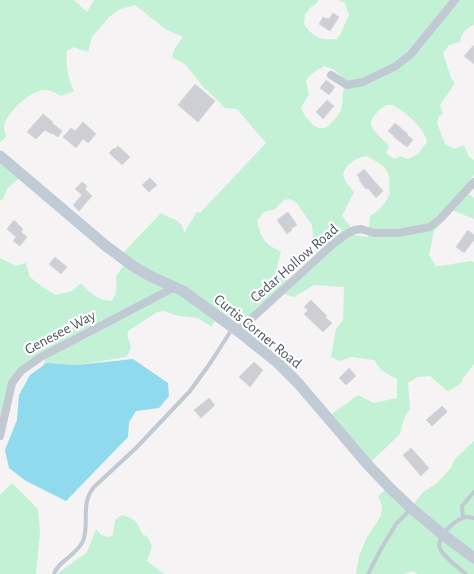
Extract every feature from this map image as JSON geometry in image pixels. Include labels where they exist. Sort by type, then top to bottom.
[{"type":"street","points":[[331,75],[347,85],[363,82],[396,66],[411,54],[455,0]]},
{"type":"street","name":"Curtis Corner Road","points":[[0,156],[106,246],[150,276],[183,291],[236,329],[278,363],[368,464],[411,508],[442,534],[472,553]]},
{"type":"street","name":"Cedar Hollow Road","points":[[236,329],[348,233],[361,229],[374,233],[398,233],[430,227],[441,218],[474,182]]},
{"type":"street","name":"Genesee Way","points":[[0,436],[12,383],[26,367],[41,357],[175,287]]},
{"type":"lane","points":[[54,574],[57,567],[77,550],[82,541],[85,533],[87,501],[94,487],[136,448],[190,391],[236,329]]},
{"type":"lane","points":[[463,518],[462,506],[474,492]]},
{"type":"lane","points":[[370,573],[381,549],[396,524],[411,508]]},
{"type":"lane","points":[[466,574],[440,549],[438,544],[442,534],[456,522],[466,517],[474,518]]},
{"type":"green space","points":[[0,0],[74,0],[87,12],[94,0],[319,0],[305,14],[304,24],[321,39],[337,39],[349,15],[345,3],[338,0],[474,0],[474,25],[465,31],[460,42],[449,45],[443,53],[451,78],[455,83],[440,105],[443,114],[439,116],[437,123],[445,144],[454,149],[464,145],[469,157],[474,160],[474,175],[464,189],[474,198],[474,219],[448,209],[441,224],[434,231],[429,255],[436,266],[469,261],[474,262],[474,364],[462,382],[447,391],[430,376],[418,377],[408,383],[410,409],[404,418],[400,434],[371,462],[329,416],[358,395],[374,403],[397,398],[397,379],[381,370],[374,360],[351,357],[340,361],[331,357],[336,329],[343,320],[344,287],[314,285],[294,297],[287,295],[282,290],[239,326],[222,315],[213,323],[212,327],[198,318],[179,316],[164,311],[157,312],[128,331],[131,349],[126,357],[78,365],[53,363],[42,367],[50,355],[18,374],[0,433],[0,258],[16,266],[26,263],[30,277],[56,295],[72,291],[81,283],[94,295],[111,301],[116,293],[116,276],[126,262],[123,253],[161,213],[179,222],[184,233],[197,212],[200,213],[266,143],[237,109],[225,108],[204,88],[186,65],[172,57],[175,48],[183,37],[165,29],[135,5],[120,9],[109,17],[92,37],[88,52],[74,47],[67,51],[67,71],[74,91],[61,96],[46,90],[34,93],[28,97],[6,119],[4,125],[6,137],[0,142]],"holes":[[[324,66],[333,69],[342,79],[344,88],[341,108],[338,115],[324,128],[319,128],[308,120],[301,108],[309,94],[306,81],[312,74]],[[386,105],[393,105],[414,121],[423,131],[427,142],[418,154],[408,159],[400,156],[395,159],[386,153],[389,146],[371,126],[371,121],[378,111]],[[366,156],[373,159],[386,170],[389,179],[390,193],[382,206],[370,216],[368,237],[354,235],[352,228],[342,216],[354,192],[345,181],[343,174],[347,167],[358,158]],[[289,199],[296,202],[312,225],[313,234],[310,242],[319,255],[288,282],[277,266],[281,252],[264,240],[257,221],[262,214],[266,211],[274,210],[284,200]]]},
{"type":"green space","points":[[0,157],[21,176],[7,189],[3,199],[0,201]]},
{"type":"green space","points":[[474,441],[474,574],[418,574],[413,571],[404,574],[356,574],[359,556],[367,537],[381,516],[382,506],[378,496],[391,485],[413,505],[422,493],[437,483],[451,468],[454,460]]},
{"type":"green space","points":[[12,483],[38,509],[40,532],[36,574],[0,574],[0,495]]},
{"type":"green space","points":[[122,515],[133,520],[143,535],[147,536],[152,546],[147,561],[163,574],[57,574],[87,552],[96,529],[101,535],[108,537],[113,535],[115,520]]},
{"type":"water","points":[[133,359],[168,383],[169,396],[159,408],[136,411],[129,422],[128,437],[66,501],[26,481],[9,468],[5,450],[17,420],[19,395],[30,375],[47,363],[77,365]]},
{"type":"building","points":[[333,13],[339,17],[330,31],[319,24],[323,17],[329,19]]},
{"type":"building","points":[[474,45],[474,64],[464,56]]},
{"type":"building","points":[[326,80],[335,87],[329,95],[320,88]]},
{"type":"building","points":[[195,84],[215,101],[198,122],[178,105]]},
{"type":"building","points":[[327,100],[334,106],[323,119],[316,112]]},
{"type":"building","points":[[43,114],[62,131],[58,137],[45,130],[36,139],[27,132]]},
{"type":"building","points":[[83,122],[96,134],[88,143],[83,139],[76,148],[63,137],[71,128],[75,131]]},
{"type":"building","points":[[395,123],[413,140],[407,147],[388,131]]},
{"type":"building","points":[[118,146],[130,157],[122,165],[109,153]]},
{"type":"building","points":[[364,169],[383,191],[376,198],[359,180],[357,175]]},
{"type":"building","points":[[150,178],[157,185],[149,192],[142,185]]},
{"type":"building","points":[[82,182],[87,186],[85,189],[92,196],[79,211],[73,205],[82,195],[75,189]]},
{"type":"building","points":[[288,212],[297,225],[287,234],[277,220]]},
{"type":"building","points":[[14,220],[23,229],[21,232],[27,237],[20,246],[13,241],[16,237],[7,229]]},
{"type":"building","points":[[468,230],[474,235],[474,240],[464,253],[456,247]]},
{"type":"building","points":[[55,257],[67,267],[61,274],[49,264]]},
{"type":"building","points":[[311,300],[332,323],[323,332],[304,314],[308,310],[304,307]]},
{"type":"building","points":[[254,362],[263,370],[250,387],[239,377]]},
{"type":"building","points":[[349,368],[356,376],[346,385],[339,378]]},
{"type":"building","points":[[209,398],[215,405],[201,418],[194,410]]},
{"type":"building","points":[[442,406],[447,412],[432,426],[426,420]]},
{"type":"building","points":[[411,448],[429,468],[421,476],[403,455]]}]
